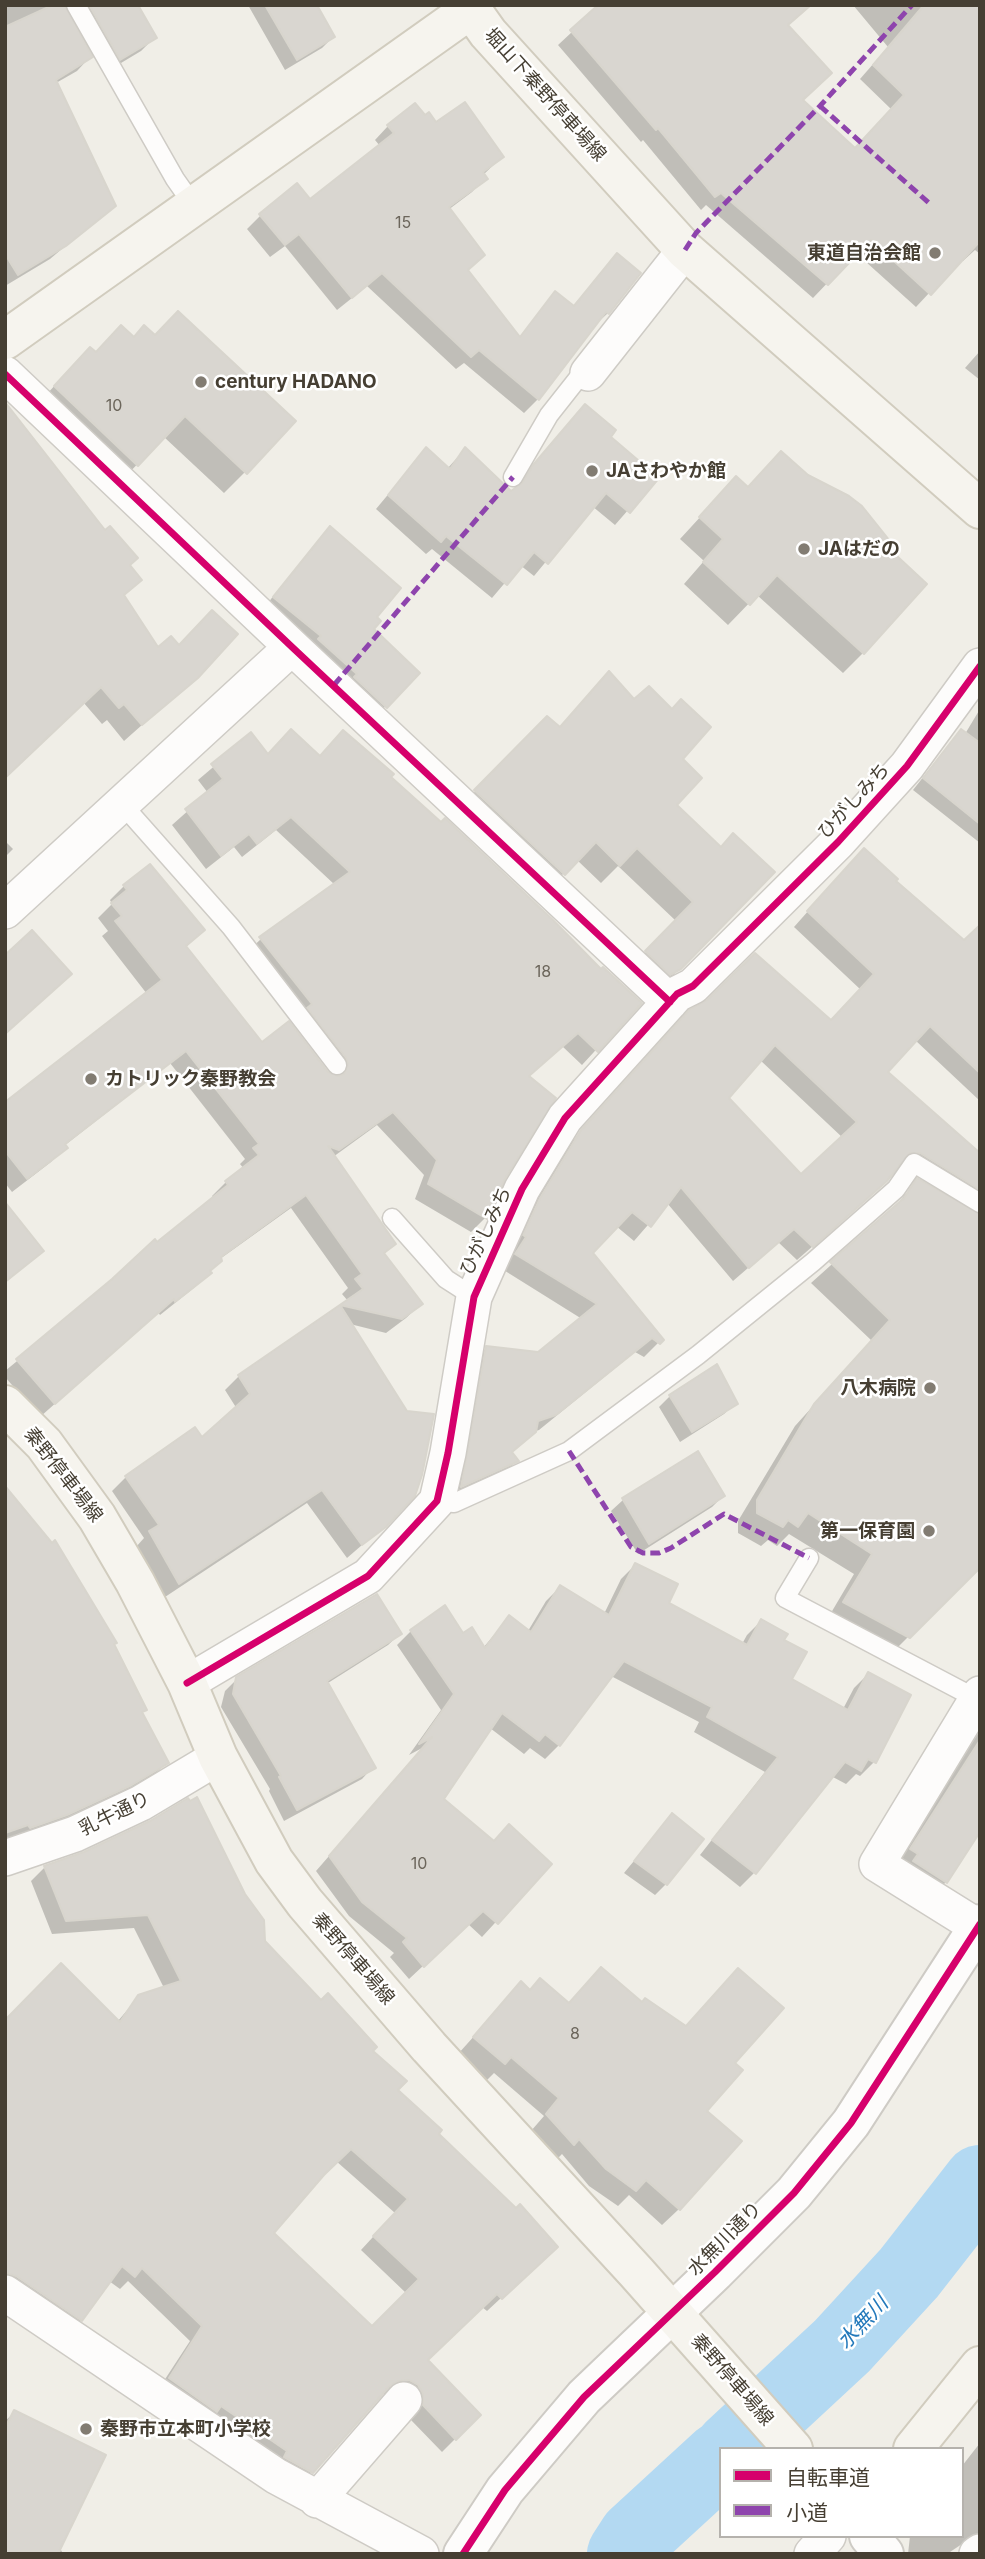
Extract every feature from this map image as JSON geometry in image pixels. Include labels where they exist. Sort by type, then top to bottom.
[{"type":"main road","name":"堀山下秦野停車場線","points":[[5,340],[474,7],[488,33],[685,250],[980,509]]},
{"type":"main road","name":"秦野停車場線","points":[[5,1405],[44,1444],[97,1517],[135,1582],[187,1683],[218,1758],[274,1861],[305,1903],[429,2047],[791,2447]]},
{"type":"main road","points":[[915,2447],[980,2366]]},
{"type":"street","points":[[588,373],[685,250]]},
{"type":"street","points":[[5,374],[292,648],[670,1002]]},
{"type":"street","points":[[5,911],[292,648]]},
{"type":"street","name":"ひがしみち","points":[[187,1683],[368,1576],[437,1501],[448,1454],[474,1297],[522,1189],[565,1118],[677,994],[694,986],[838,842],[907,766],[980,666]]},
{"type":"street","points":[[978,1697],[877,1864],[979,1926]]},
{"type":"street","name":"乳牛通り","points":[[5,1858],[75,1834],[141,1803],[218,1758]]},
{"type":"street","name":"水無川通り","points":[[463,2554],[505,2490],[584,2397],[684,2326],[794,2193],[851,2123],[979,1926]]},
{"type":"street","points":[[5,2293],[276,2476],[421,2554]]},
{"type":"street","points":[[317,2500],[404,2400]]},
{"type":"street","points":[[812,2554],[826,2538]]},
{"type":"street","points":[[871,2538],[884,2554]]},
{"type":"lane","points":[[76,5],[175,178],[194,206]]},
{"type":"lane","points":[[513,477],[549,415],[579,377],[588,373]]},
{"type":"lane","points":[[122,804],[232,927],[337,1065]]},
{"type":"lane","points":[[437,1501],[454,1503],[569,1451],[698,1355],[813,1262],[896,1189],[914,1163],[980,1203]]},
{"type":"lane","points":[[391,1218],[446,1279],[474,1297]]},
{"type":"lane","points":[[809,1558],[785,1598],[978,1697]]},
{"type":"building","points":[[53,5],[65,5],[93,57],[56,80],[116,206],[66,246],[18,275],[5,254],[5,27]]},
{"type":"building","points":[[89,5],[138,5],[157,38],[120,60]]},
{"type":"building","points":[[265,5],[317,5],[335,37],[297,60]]},
{"type":"building","points":[[598,5],[811,5],[788,25],[832,73],[803,100],[855,148],[904,95],[873,65],[924,5],[980,5],[980,241],[931,295],[871,240],[828,285],[721,193],[715,197],[658,128],[656,130],[570,30]]},
{"type":"building","points":[[465,102],[504,157],[483,172],[488,179],[449,207],[485,255],[468,270],[520,337],[555,291],[574,306],[617,253],[641,273],[609,314],[606,312],[539,400],[479,350],[471,357],[382,273],[352,298],[299,234],[285,245],[259,214],[297,183],[310,199],[394,133],[387,125],[415,103],[425,115],[429,112],[436,122]]},
{"type":"building","name":"century HADANO","points":[[178,311],[296,421],[247,474],[185,416],[138,466],[54,386],[90,347],[96,352],[121,325],[134,337],[144,325],[155,335]]},
{"type":"building","points":[[5,402],[105,530],[110,526],[138,558],[130,565],[142,580],[124,595],[158,647],[171,636],[179,645],[212,610],[238,634],[198,678],[142,725],[124,704],[119,708],[101,687],[5,778]]},
{"type":"building","points":[[585,404],[616,430],[611,437],[659,478],[630,513],[606,493],[548,564],[534,552],[507,585],[446,536],[441,542],[388,495],[426,447],[450,469],[465,447],[511,491],[522,483],[533,465]]},
{"type":"building","name":"JAはだの","points":[[781,451],[808,475],[849,496],[862,506],[890,541],[898,557],[927,584],[864,654],[777,575],[750,605],[703,562],[723,539],[699,517],[736,476],[748,487]]},
{"type":"building","points":[[330,526],[401,588],[377,617],[381,621],[374,629],[420,673],[387,708],[354,677],[357,674],[318,639],[321,636],[273,597]]},
{"type":"building","points":[[609,671],[634,699],[649,686],[672,709],[681,699],[711,727],[683,759],[702,778],[677,805],[721,847],[733,833],[775,872],[681,969],[670,975],[645,951],[693,902],[637,848],[620,866],[596,842],[565,875],[474,790],[547,716],[560,727]]},
{"type":"building","points":[[291,729],[320,756],[343,730],[394,774],[391,777],[441,822],[445,818],[601,969],[603,967],[642,1003],[598,1052],[578,1033],[529,1076],[556,1098],[505,1179],[487,1219],[428,1184],[437,1160],[393,1112],[339,1150],[328,1146],[396,1244],[384,1253],[423,1304],[402,1319],[340,1305],[407,1411],[434,1414],[415,1496],[386,1527],[362,1545],[322,1490],[179,1584],[149,1531],[159,1525],[125,1476],[195,1427],[202,1437],[250,1394],[238,1375],[363,1289],[355,1279],[362,1274],[306,1195],[221,1257],[222,1261],[210,1271],[212,1273],[175,1302],[174,1299],[55,1404],[16,1359],[112,1279],[155,1239],[157,1242],[228,1185],[225,1181],[259,1155],[253,1148],[259,1144],[186,1051],[65,1144],[68,1148],[27,1179],[5,1151],[5,1102],[162,980],[115,921],[122,916],[111,903],[127,890],[123,885],[150,864],[205,930],[186,946],[262,1042],[289,1021],[328,1072],[338,1076],[344,1074],[348,1064],[346,1058],[307,1008],[312,1004],[259,937],[350,872],[291,817],[257,844],[249,834],[221,856],[185,809],[223,779],[211,764],[251,732],[268,754]]},
{"type":"building","points":[[961,729],[980,743],[980,824],[923,778]]},
{"type":"building","points":[[864,848],[898,879],[896,881],[964,940],[980,925],[980,1073],[930,1026],[888,1072],[980,1153],[980,1190],[920,1153],[910,1153],[887,1181],[813,1247],[794,1229],[749,1268],[681,1187],[651,1227],[632,1212],[593,1253],[664,1340],[660,1344],[652,1338],[556,1415],[538,1421],[536,1432],[512,1452],[519,1461],[461,1487],[486,1346],[538,1352],[597,1304],[515,1254],[526,1237],[523,1235],[540,1198],[581,1130],[689,1010],[707,1000],[755,953],[831,1020],[874,974],[807,911]],"holes":[[[775,1045],[857,1122],[801,1174],[729,1098]]]},
{"type":"building","points":[[32,930],[72,974],[5,1034],[5,955]]},
{"type":"building","points":[[917,1178],[980,1214],[980,1568],[910,1638],[843,1602],[872,1554],[808,1513],[798,1527],[788,1520],[783,1527],[757,1513],[757,1500],[814,1404],[890,1320],[830,1262],[904,1198]]},
{"type":"building","points":[[5,1202],[44,1251],[5,1282]]},
{"type":"building","points":[[717,1364],[738,1404],[692,1432],[669,1395]]},
{"type":"building","points":[[698,1451],[725,1496],[649,1544],[622,1498]]},
{"type":"building","points":[[5,1486],[52,1543],[55,1540],[117,1643],[114,1644],[147,1710],[142,1712],[169,1763],[132,1785],[67,1815],[30,1828],[28,1825],[5,1833]]},
{"type":"building","points":[[635,1563],[678,1584],[669,1603],[747,1645],[761,1619],[788,1634],[784,1640],[807,1652],[792,1679],[848,1710],[868,1672],[911,1695],[876,1763],[868,1759],[861,1771],[845,1762],[756,1874],[712,1840],[778,1757],[707,1717],[712,1707],[624,1661],[560,1746],[545,1734],[539,1741],[502,1713],[444,1799],[494,1841],[509,1824],[552,1864],[498,1924],[483,1911],[424,1967],[403,1942],[407,1938],[362,1902],[329,1856],[432,1737],[419,1744],[454,1694],[410,1630],[445,1605],[463,1633],[472,1627],[485,1648],[509,1615],[531,1632],[560,1585],[609,1615]]},
{"type":"building","points":[[377,1594],[402,1634],[327,1681],[376,1768],[297,1810],[279,1777],[281,1776],[233,1694],[236,1677]]},
{"type":"building","points":[[980,1740],[980,1832],[947,1883],[913,1861],[918,1854],[910,1849]]},
{"type":"building","points":[[197,1797],[245,1894],[264,1920],[265,1941],[321,2000],[328,1993],[377,2047],[373,2051],[407,2081],[398,2090],[442,2130],[439,2134],[516,2208],[520,2204],[558,2247],[502,2299],[497,2294],[428,2360],[481,2415],[456,2440],[423,2405],[423,2394],[418,2385],[409,2380],[398,2381],[389,2387],[313,2473],[284,2457],[287,2451],[221,2406],[217,2412],[169,2378],[202,2326],[142,2268],[135,2277],[122,2266],[82,2321],[16,2276],[5,2273],[5,2020],[61,1963],[120,2022],[138,1995],[181,1981],[148,1915],[66,1921],[44,1866],[84,1852],[150,1821],[188,1798],[190,1801]],"holes":[[[351,2149],[408,2199],[373,2236],[419,2279],[372,2326],[274,2233],[324,2175]]]},
{"type":"building","points":[[672,1813],[704,1839],[667,1885],[634,1861]]},
{"type":"building","points":[[601,1967],[642,2002],[645,1998],[686,2026],[738,1968],[784,2008],[735,2063],[743,2070],[707,2111],[742,2141],[680,2210],[646,2180],[636,2191],[606,2169],[579,2139],[574,2145],[546,2114],[559,2098],[511,2057],[505,2064],[473,2037],[521,1981],[530,1990],[540,1978],[569,2003]]},
{"type":"building","points":[[14,2410],[106,2455],[58,2554],[5,2554],[5,2428]]},
{"type":"waterway","name":"水無川","points":[[733,2447],[842,2346],[909,2273],[980,2182]]},
{"type":"waterway","name":"水無川","points":[[624,2554],[635,2537],[719,2460]]},
{"type":"marked path","points":[[685,250],[696,233],[820,106],[912,5]]},
{"type":"marked path","points":[[820,106],[929,203]]},
{"type":"marked path","points":[[334,685],[513,477]]},
{"type":"marked path","points":[[569,1451],[631,1547],[643,1553],[659,1553],[671,1548],[724,1514],[809,1558]]},
{"type":"cycle path","points":[[5,374],[670,1002]]},
{"type":"cycle path","points":[[187,1683],[368,1576],[437,1501],[448,1453],[474,1297],[522,1189],[565,1118],[677,994],[693,986],[838,842],[907,766],[980,666]]},
{"type":"cycle path","points":[[463,2554],[505,2490],[584,2397],[794,2193],[851,2123],[980,1924]]},
{"type":"place","name":"東道自治会館","points":[[935,253]]},
{"type":"place","name":"century HADANO","points":[[201,382]]},
{"type":"place","name":"JAさわやか館","points":[[592,471]]},
{"type":"place","name":"JAはだの","points":[[804,549]]},
{"type":"place","name":"カトリック秦野教会","points":[[91,1079]]},
{"type":"place","name":"八木病院","points":[[930,1388]]},
{"type":"place","name":"第一保育園","points":[[929,1531]]},
{"type":"place","name":"秦野市立本町小学校","points":[[86,2429]]}]
